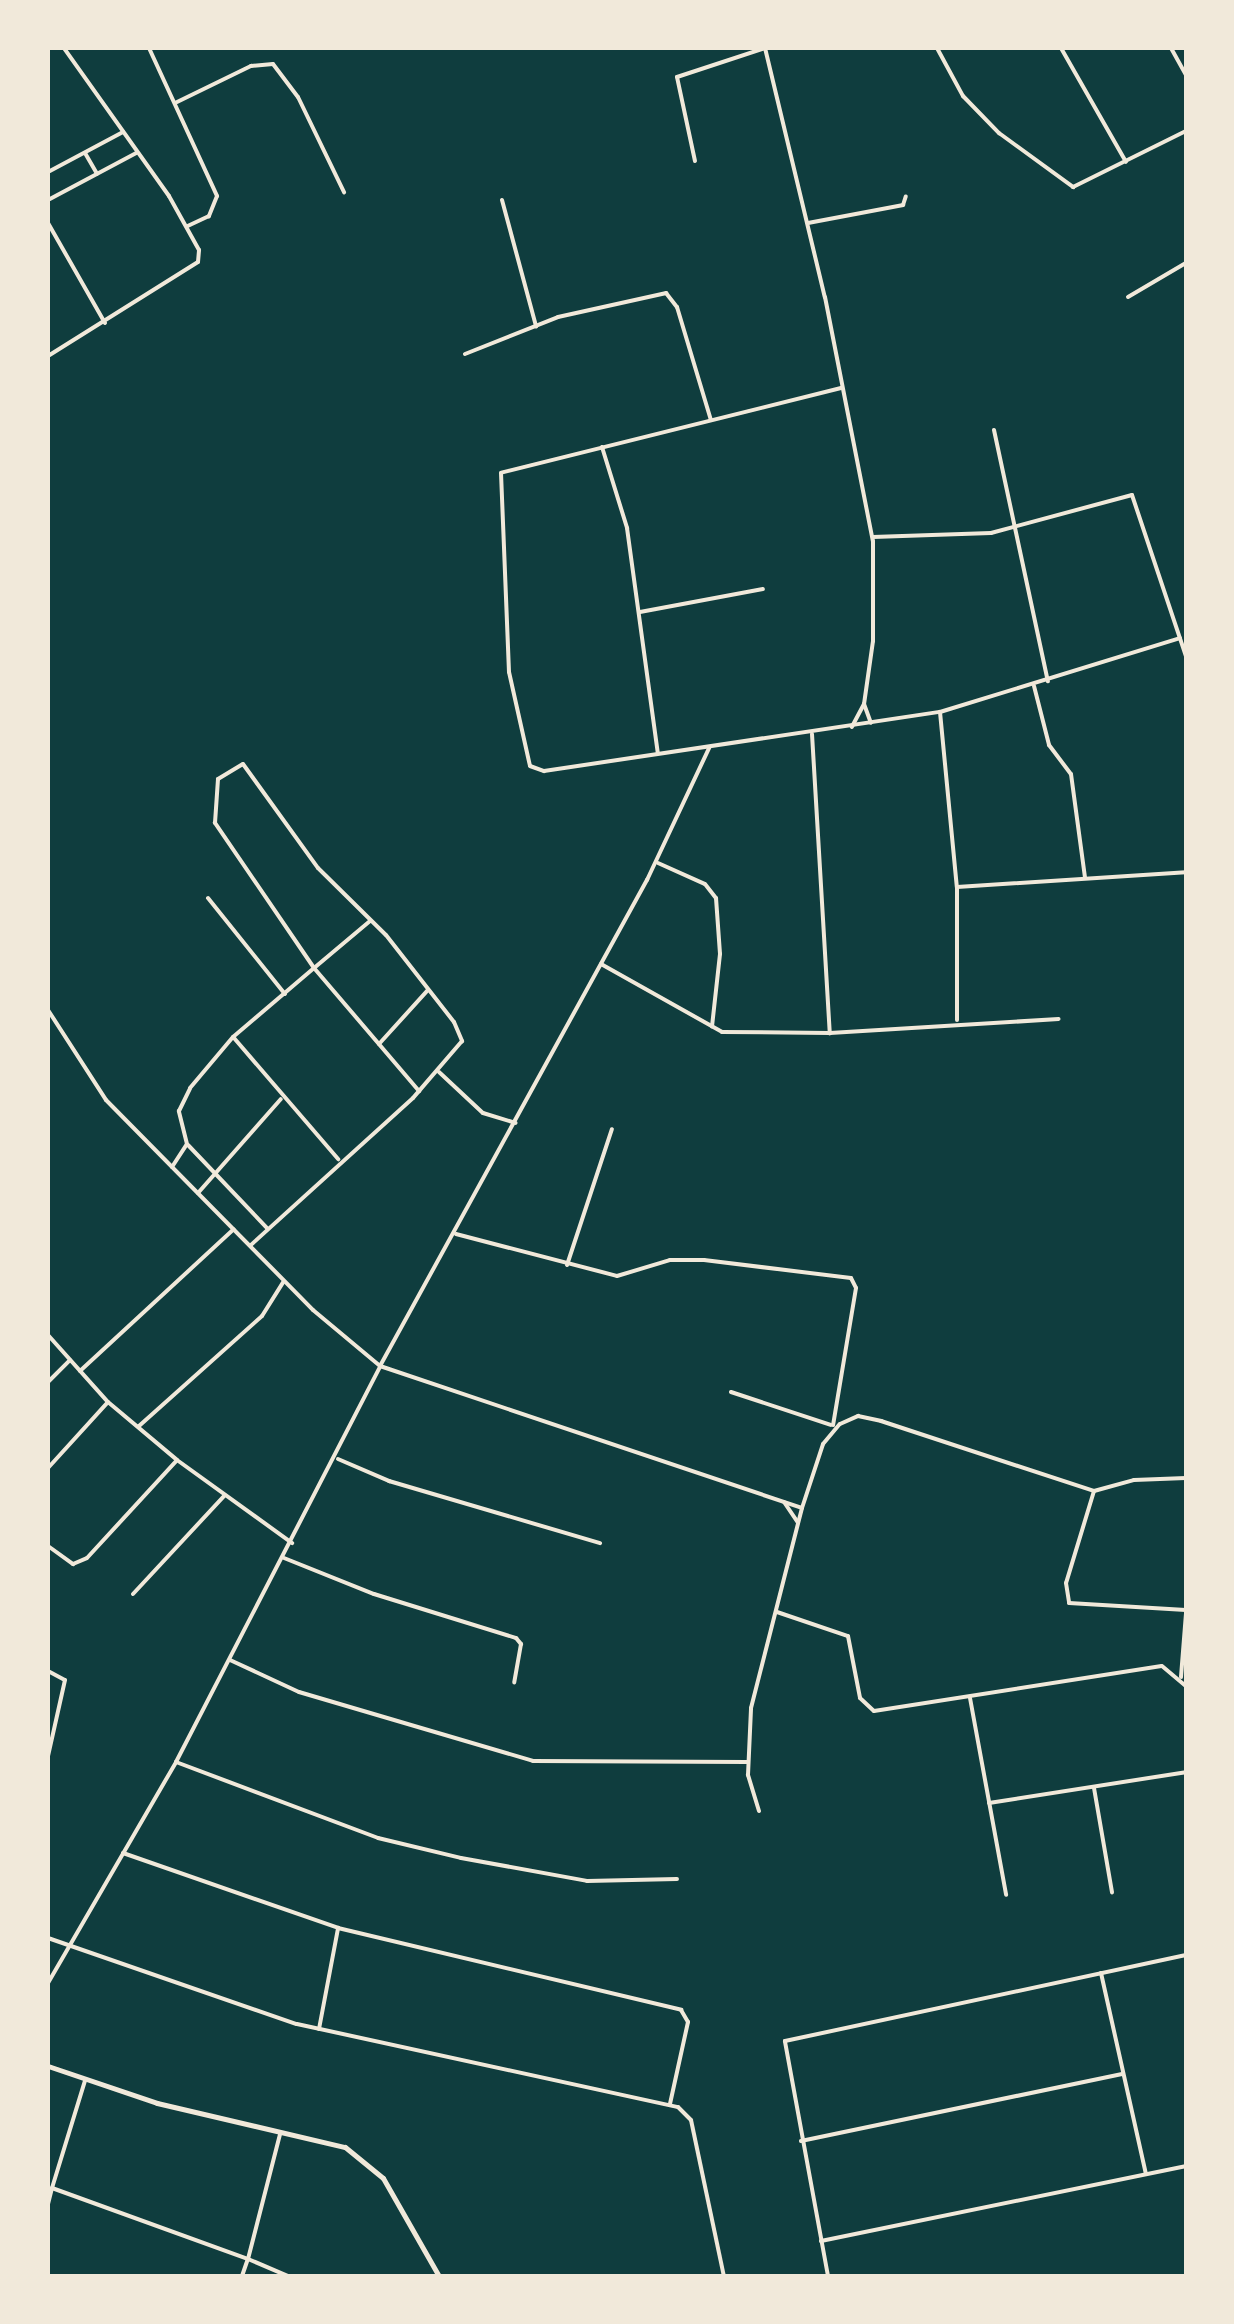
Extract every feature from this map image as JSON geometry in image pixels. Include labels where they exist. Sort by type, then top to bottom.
[{"type":"street","points":[[48,356],[192,271],[199,250],[64,48]]},
{"type":"street","points":[[150,48],[217,196],[210,216],[186,226]]},
{"type":"street","points":[[696,161],[677,77],[765,48],[808,223],[872,537],[873,641],[864,704],[852,727]]},
{"type":"street","points":[[937,48],[963,96],[999,133],[1067,184],[1080,186],[1186,131]]},
{"type":"street","points":[[1061,48],[1126,162]]},
{"type":"street","points":[[1171,48],[1186,75]]},
{"type":"street","points":[[175,103],[251,66],[274,64],[298,97],[344,192]]},
{"type":"street","points":[[48,172],[122,132]]},
{"type":"street","points":[[48,200],[136,153]]},
{"type":"street","points":[[85,154],[97,174]]},
{"type":"street","points":[[808,223],[903,205],[906,196]]},
{"type":"street","points":[[502,200],[536,326]]},
{"type":"street","points":[[48,222],[104,323]]},
{"type":"street","points":[[1128,298],[1186,263]]},
{"type":"street","points":[[465,354],[536,326],[666,292],[677,307],[711,420]]},
{"type":"street","points":[[841,388],[602,446],[498,477],[515,708],[527,761],[537,771],[940,712],[1180,638]]},
{"type":"street","points":[[994,430],[1012,528],[1048,681]]},
{"type":"street","points":[[602,446],[626,528],[658,753]]},
{"type":"street","points":[[872,537],[1012,528],[1132,495],[1186,656]]},
{"type":"street","points":[[640,612],[763,589]]},
{"type":"street","points":[[1034,686],[1048,745],[1071,774],[1084,877]]},
{"type":"street","points":[[864,704],[871,724]]},
{"type":"street","points":[[940,712],[957,887],[957,1020]]},
{"type":"street","points":[[812,733],[830,1033]]},
{"type":"street","points":[[48,1982],[176,1762],[337,1458],[380,1366],[456,1234],[656,862],[709,748]]},
{"type":"street","points":[[251,1245],[338,1159],[419,1091],[462,1041],[428,990],[370,920],[318,868],[250,769],[233,764],[214,793],[215,823],[314,968],[419,1091]]},
{"type":"street","points":[[656,862],[705,884],[716,898],[720,954],[712,1027]]},
{"type":"street","points":[[957,887],[1186,872]]},
{"type":"street","points":[[208,898],[286,994]]},
{"type":"street","points":[[268,1228],[187,1144],[181,1105],[233,1037],[370,920]]},
{"type":"street","points":[[601,964],[712,1027],[830,1033],[957,1020],[1059,1018]]},
{"type":"street","points":[[380,1044],[428,990]]},
{"type":"street","points":[[48,1010],[82,1071],[284,1280],[380,1366],[802,1508]]},
{"type":"street","points":[[233,1037],[338,1159]]},
{"type":"street","points":[[438,1071],[483,1113],[516,1123]]},
{"type":"street","points":[[198,1193],[282,1098]]},
{"type":"street","points":[[567,1265],[612,1128]]},
{"type":"street","points":[[172,1167],[187,1144]]},
{"type":"street","points":[[80,1371],[234,1229]]},
{"type":"street","points":[[456,1234],[617,1276],[670,1260],[704,1260],[851,1278],[856,1288],[833,1425]]},
{"type":"street","points":[[139,1426],[262,1316],[284,1280]]},
{"type":"street","points":[[48,1335],[108,1402],[177,1460],[292,1543]]},
{"type":"street","points":[[48,1382],[70,1360]]},
{"type":"street","points":[[731,1392],[833,1425],[858,1416],[881,1421],[1094,1491],[1134,1480],[1186,1478]]},
{"type":"street","points":[[48,1468],[108,1402]]},
{"type":"street","points":[[759,1811],[747,1762],[751,1708],[802,1508],[823,1444],[840,1424]]},
{"type":"street","points":[[337,1458],[388,1481],[600,1543]]},
{"type":"street","points":[[48,1546],[73,1564],[88,1558],[177,1460]]},
{"type":"street","points":[[1094,1491],[1066,1582],[1069,1602],[1186,1612],[1181,1678]]},
{"type":"street","points":[[133,1594],[226,1495]]},
{"type":"street","points":[[784,1502],[799,1526]]},
{"type":"street","points":[[284,1558],[374,1594],[516,1638],[521,1644],[514,1682]]},
{"type":"street","points":[[777,1612],[848,1636],[860,1698],[874,1710],[970,1698],[1144,1667],[1162,1666],[1186,1686]]},
{"type":"street","points":[[230,1660],[299,1692],[533,1760],[747,1762]]},
{"type":"street","points":[[48,1671],[66,1680],[48,1756]]},
{"type":"street","points":[[970,1698],[1006,1895]]},
{"type":"street","points":[[176,1762],[378,1838],[460,1858],[587,1881],[676,1879]]},
{"type":"street","points":[[989,1803],[1186,1772]]},
{"type":"street","points":[[1093,1786],[1112,1892]]},
{"type":"street","points":[[123,1853],[338,1928],[682,2010],[688,2022],[670,2104]]},
{"type":"street","points":[[318,2029],[338,1928]]},
{"type":"street","points":[[48,1938],[202,1995],[318,2029],[670,2104],[690,2120],[724,2276]]},
{"type":"street","points":[[828,2276],[784,2045],[790,2038],[1186,1956]]},
{"type":"street","points":[[1102,1974],[1146,2174]]},
{"type":"street","points":[[48,2066],[84,2080],[329,2141],[365,2160],[406,2211],[439,2276]]},
{"type":"street","points":[[800,2140],[1122,2074]]},
{"type":"street","points":[[48,2204],[84,2080]]},
{"type":"street","points":[[242,2276],[281,2131]]},
{"type":"street","points":[[821,2241],[1186,2166]]},
{"type":"street","points":[[52,2188],[288,2276]]}]
